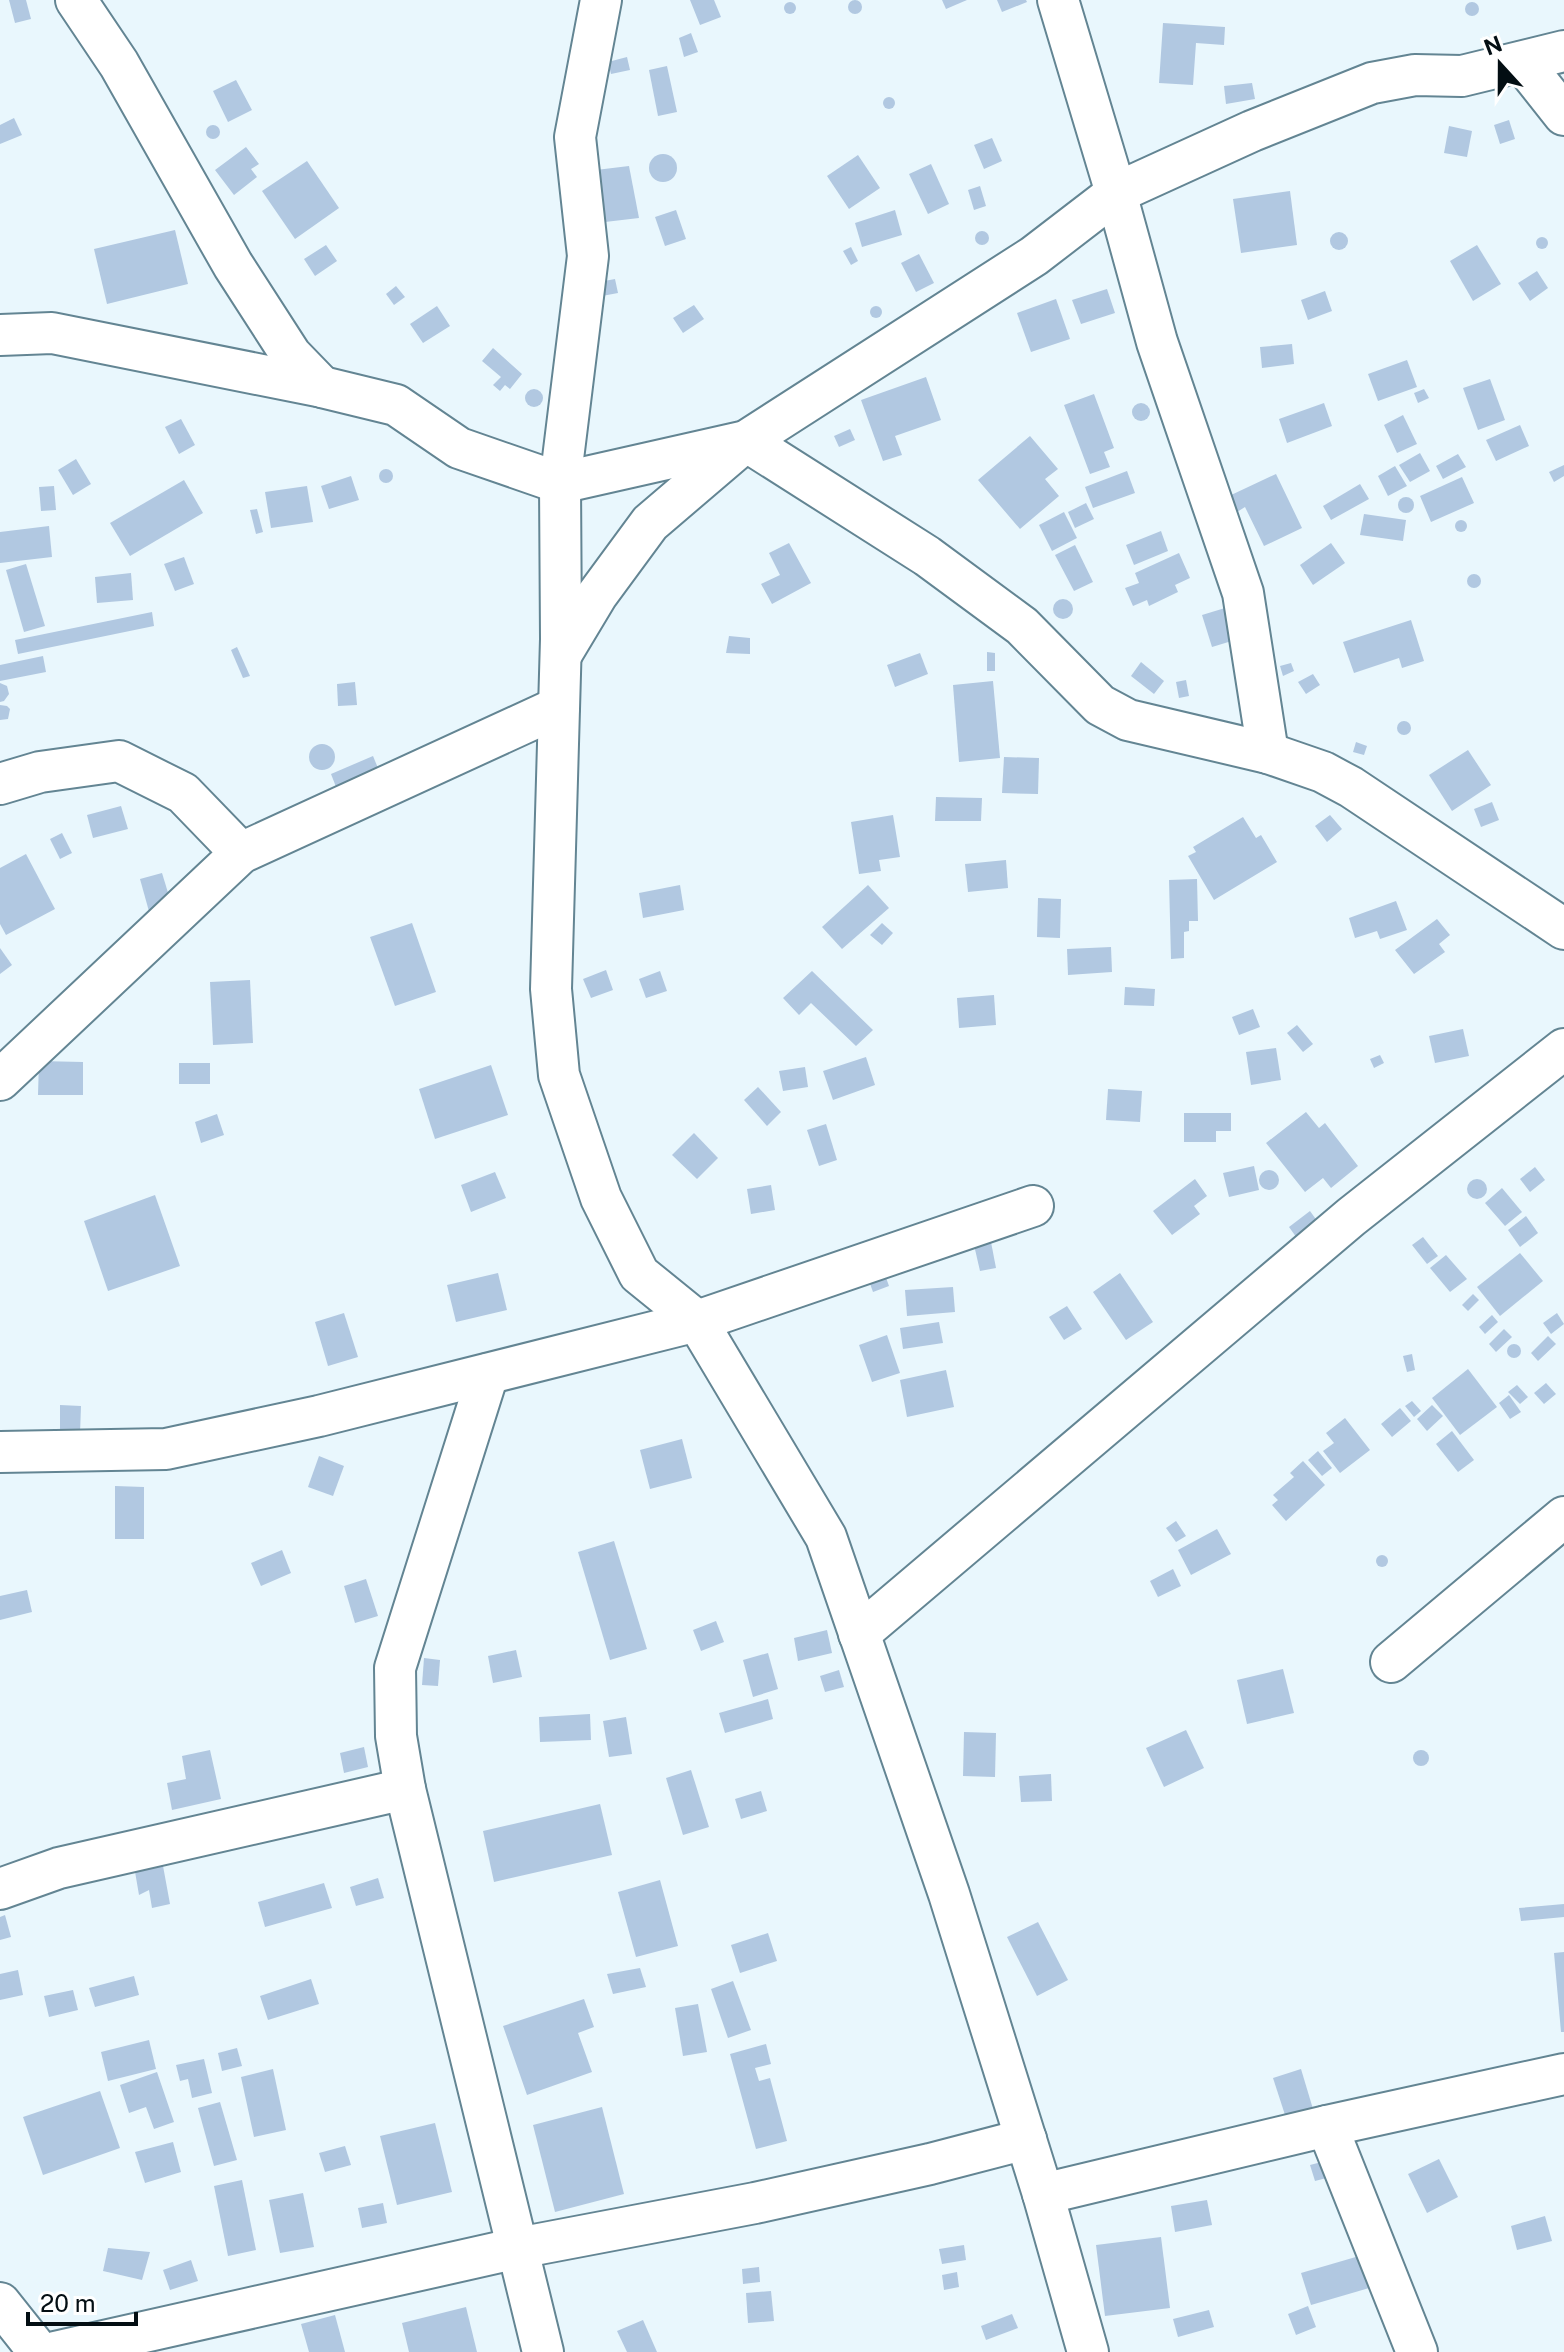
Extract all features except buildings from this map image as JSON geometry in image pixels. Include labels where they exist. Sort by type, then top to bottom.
[{"type":"street","points":[[76,0],[119,64],[242,278],[291,355],[322,387]]},
{"type":"street","points":[[601,0],[575,137],[588,256],[560,483],[561,655],[551,989],[559,1075],[601,1198],[639,1274],[697,1321],[826,1537],[949,1894],[1043,2194],[1088,2352]]},
{"type":"street","points":[[1058,0],[1157,342],[1243,593],[1268,753]]},
{"type":"street","points":[[561,655],[597,595],[650,523],[746,441],[1034,256],[1116,193],[1252,131],[1372,83],[1415,75],[1462,76],[1564,51]]},
{"type":"street","points":[[1522,62],[1564,115]]},
{"type":"street","points":[[0,335],[52,333],[322,387],[396,405],[459,448],[560,483],[746,441],[927,556],[1022,626],[1100,705],[1128,720],[1268,753],[1323,772],[1351,787],[1564,929]]},
{"type":"street","points":[[0,1080],[241,853],[559,707]]},
{"type":"street","points":[[0,784],[40,772],[119,761],[183,793],[241,853]]},
{"type":"street","points":[[859,1634],[1351,1217],[1564,1049]]},
{"type":"street","points":[[0,1452],[166,1449],[319,1416],[697,1321],[1033,1206]]},
{"type":"street","points":[[488,1374],[395,1668],[396,1736],[405,1789],[543,2352]]},
{"type":"street","points":[[1391,1662],[1564,1517]]},
{"type":"street","points":[[0,1889],[59,1868],[405,1789]]},
{"type":"street","points":[[1043,2194],[1327,2126],[1564,2074]]},
{"type":"street","points":[[1327,2126],[1417,2352]]},
{"type":"street","points":[[55,2352],[518,2248],[755,2203],[1026,2139]]}]
